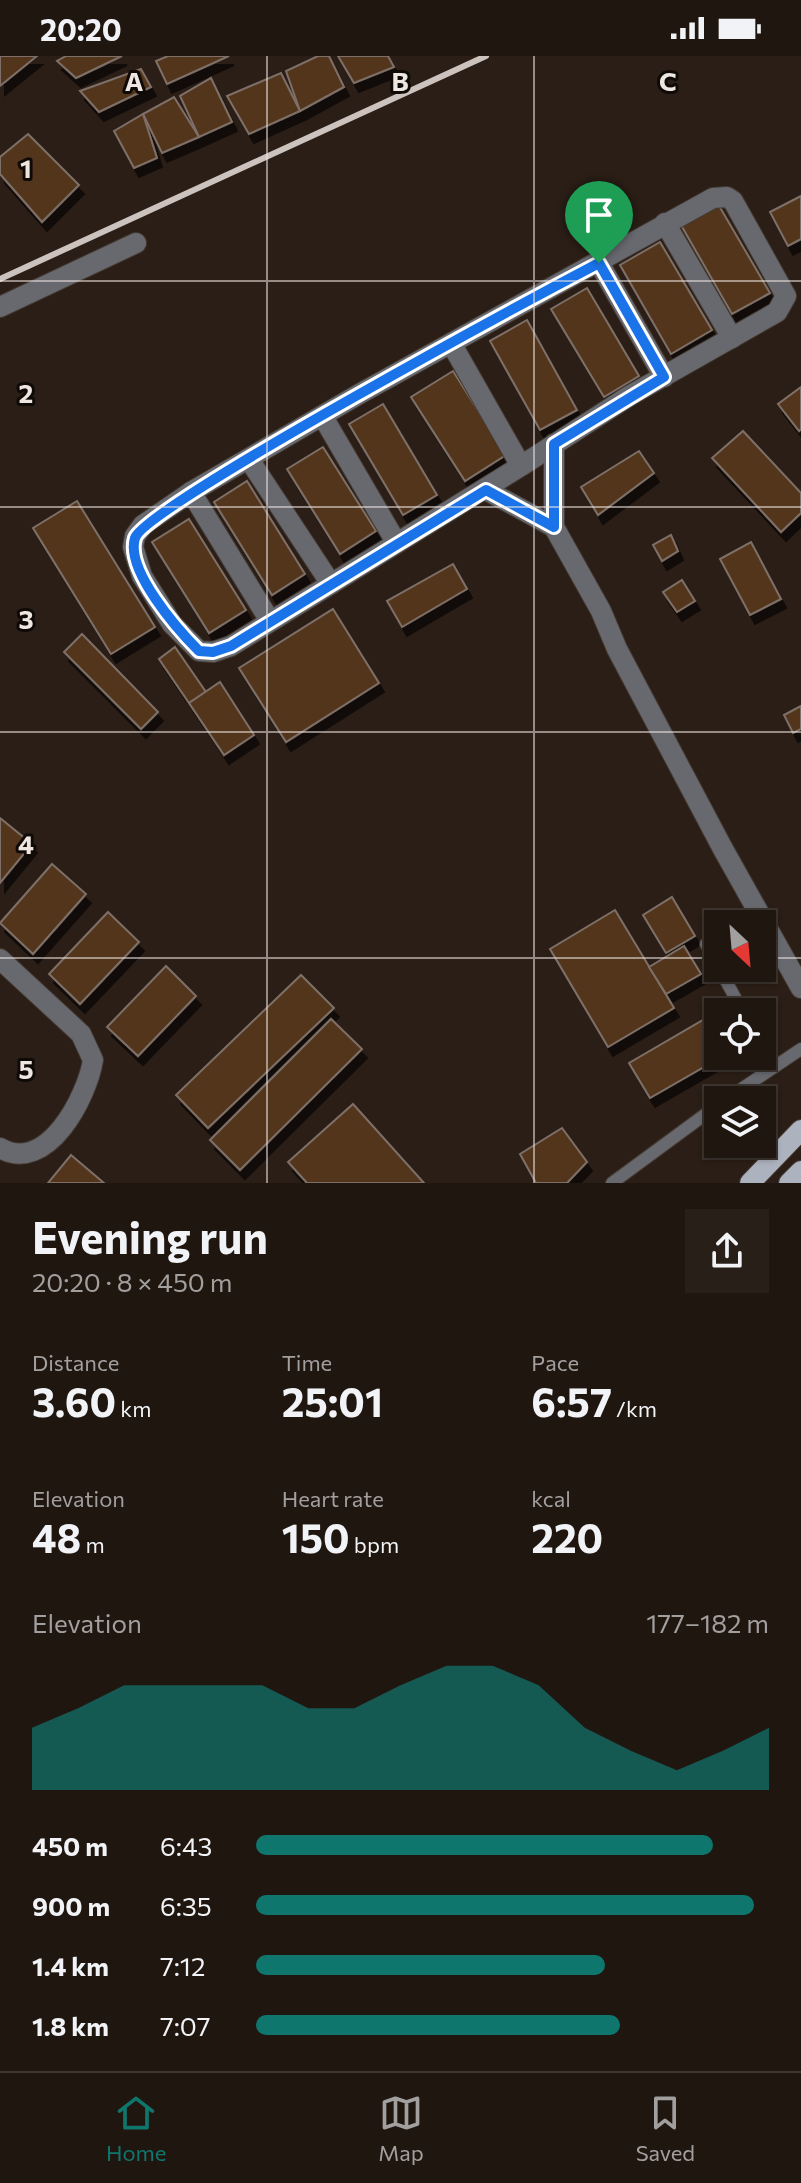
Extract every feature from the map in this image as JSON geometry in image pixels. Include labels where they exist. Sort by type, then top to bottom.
[{"type":"main road","points":[[750,1183],[801,1130]]},
{"type":"main road","points":[[789,1183],[801,1171]]},
{"type":"street","points":[[727,197],[733,201],[786,296],[784,305],[554,444],[486,490],[396,542],[231,646],[213,652],[199,651],[172,624],[142,576],[133,547],[135,536],[143,525],[191,492],[665,223],[713,198],[727,197]]},
{"type":"street","points":[[665,223],[732,338]]},
{"type":"street","points":[[0,307],[136,243]]},
{"type":"street","points":[[599,263],[664,377]]},
{"type":"street","points":[[451,343],[521,466]]},
{"type":"street","points":[[323,417],[396,542]]},
{"type":"street","points":[[554,444],[554,527],[801,988]]},
{"type":"street","points":[[250,461],[331,584]]},
{"type":"street","points":[[486,490],[554,527]]},
{"type":"street","points":[[191,492],[270,621]]},
{"type":"street","points":[[0,959],[81,1034],[93,1060],[86,1088],[55,1135],[39,1150],[16,1154],[0,1148]]},
{"type":"lane","points":[[776,1064],[801,1049]]},
{"type":"lane","points":[[744,1086],[766,1070]]},
{"type":"lane","points":[[612,1183],[704,1115]]},
{"type":"building","points":[[0,56],[37,56],[0,86]]},
{"type":"building","points":[[66,56],[122,56],[76,78],[57,61]]},
{"type":"building","points":[[168,56],[229,56],[167,84],[156,61]]},
{"type":"building","points":[[318,56],[329,56],[344,87],[300,111],[286,71]]},
{"type":"building","points":[[338,56],[388,56],[394,67],[354,83]]},
{"type":"building","points":[[141,69],[151,87],[99,112],[80,91]]},
{"type":"building","points":[[281,73],[300,111],[249,134],[227,96]]},
{"type":"building","points":[[211,78],[232,122],[199,137],[180,96]]},
{"type":"building","points":[[174,97],[199,137],[162,153],[143,114]]},
{"type":"building","points":[[143,114],[157,158],[134,168],[114,131]]},
{"type":"building","points":[[28,134],[79,185],[42,222],[0,174],[0,157]]},
{"type":"building","points":[[801,196],[801,239],[788,246],[770,212]]},
{"type":"building","points":[[718,204],[770,293],[732,314],[681,225]]},
{"type":"building","points":[[660,242],[712,330],[671,354],[620,265]]},
{"type":"building","points":[[587,288],[639,376],[604,397],[551,309]]},
{"type":"building","points":[[527,320],[577,410],[540,430],[490,341]]},
{"type":"building","points":[[453,371],[506,455],[465,481],[411,397]]},
{"type":"building","points":[[801,387],[801,429],[799,431],[778,404]]},
{"type":"building","points":[[383,404],[437,495],[403,515],[349,424]]},
{"type":"building","points":[[743,431],[801,493],[801,513],[781,532],[712,458]]},
{"type":"building","points":[[323,447],[376,531],[340,554],[287,469]]},
{"type":"building","points":[[639,451],[654,473],[598,515],[581,487]]},
{"type":"building","points":[[247,481],[305,574],[272,595],[214,502]]},
{"type":"building","points":[[77,501],[155,627],[111,654],[33,528]]},
{"type":"building","points":[[189,519],[246,610],[209,633],[152,542]]},
{"type":"building","points":[[671,535],[678,551],[662,561],[653,545]]},
{"type":"building","points":[[751,542],[781,599],[750,615],[720,559]]},
{"type":"building","points":[[453,564],[467,589],[402,627],[387,601]]},
{"type":"building","points":[[682,580],[695,601],[677,612],[663,592]]},
{"type":"building","points":[[333,609],[379,683],[286,742],[239,668]]},
{"type":"building","points":[[82,634],[158,712],[141,729],[64,652]]},
{"type":"building","points":[[175,647],[206,692],[189,703],[159,659]]},
{"type":"building","points":[[220,682],[254,735],[224,755],[189,703]]},
{"type":"building","points":[[801,706],[801,729],[793,733],[784,715]]},
{"type":"building","points":[[0,818],[32,844],[0,883]]},
{"type":"building","points":[[52,864],[86,894],[33,954],[0,923]]},
{"type":"building","points":[[672,897],[695,936],[666,953],[643,915]]},
{"type":"building","points":[[615,910],[674,1008],[608,1047],[550,949]]},
{"type":"building","points":[[108,912],[139,942],[80,1004],[49,974]]},
{"type":"building","points":[[684,946],[701,974],[666,994],[649,967]]},
{"type":"building","points":[[166,966],[196,996],[138,1056],[107,1027]]},
{"type":"building","points":[[301,975],[334,1008],[208,1128],[176,1095]]},
{"type":"building","points":[[331,1019],[362,1049],[240,1170],[210,1140]]},
{"type":"building","points":[[704,1019],[704,1067],[650,1098],[629,1063]]},
{"type":"building","points":[[353,1104],[424,1183],[307,1183],[288,1162]]},
{"type":"building","points":[[562,1128],[587,1162],[567,1183],[536,1183],[520,1154]]},
{"type":"building","points":[[71,1155],[104,1183],[48,1183]]},
{"type":"railway","points":[[0,279],[486,56]]},
{"type":"route","points":[[599,263],[664,377],[554,444],[551,473],[554,527],[486,490],[396,542],[231,646],[213,652],[199,651],[172,624],[142,576],[133,547],[135,536],[143,525],[191,492],[250,461],[361,393],[599,263]]}]
